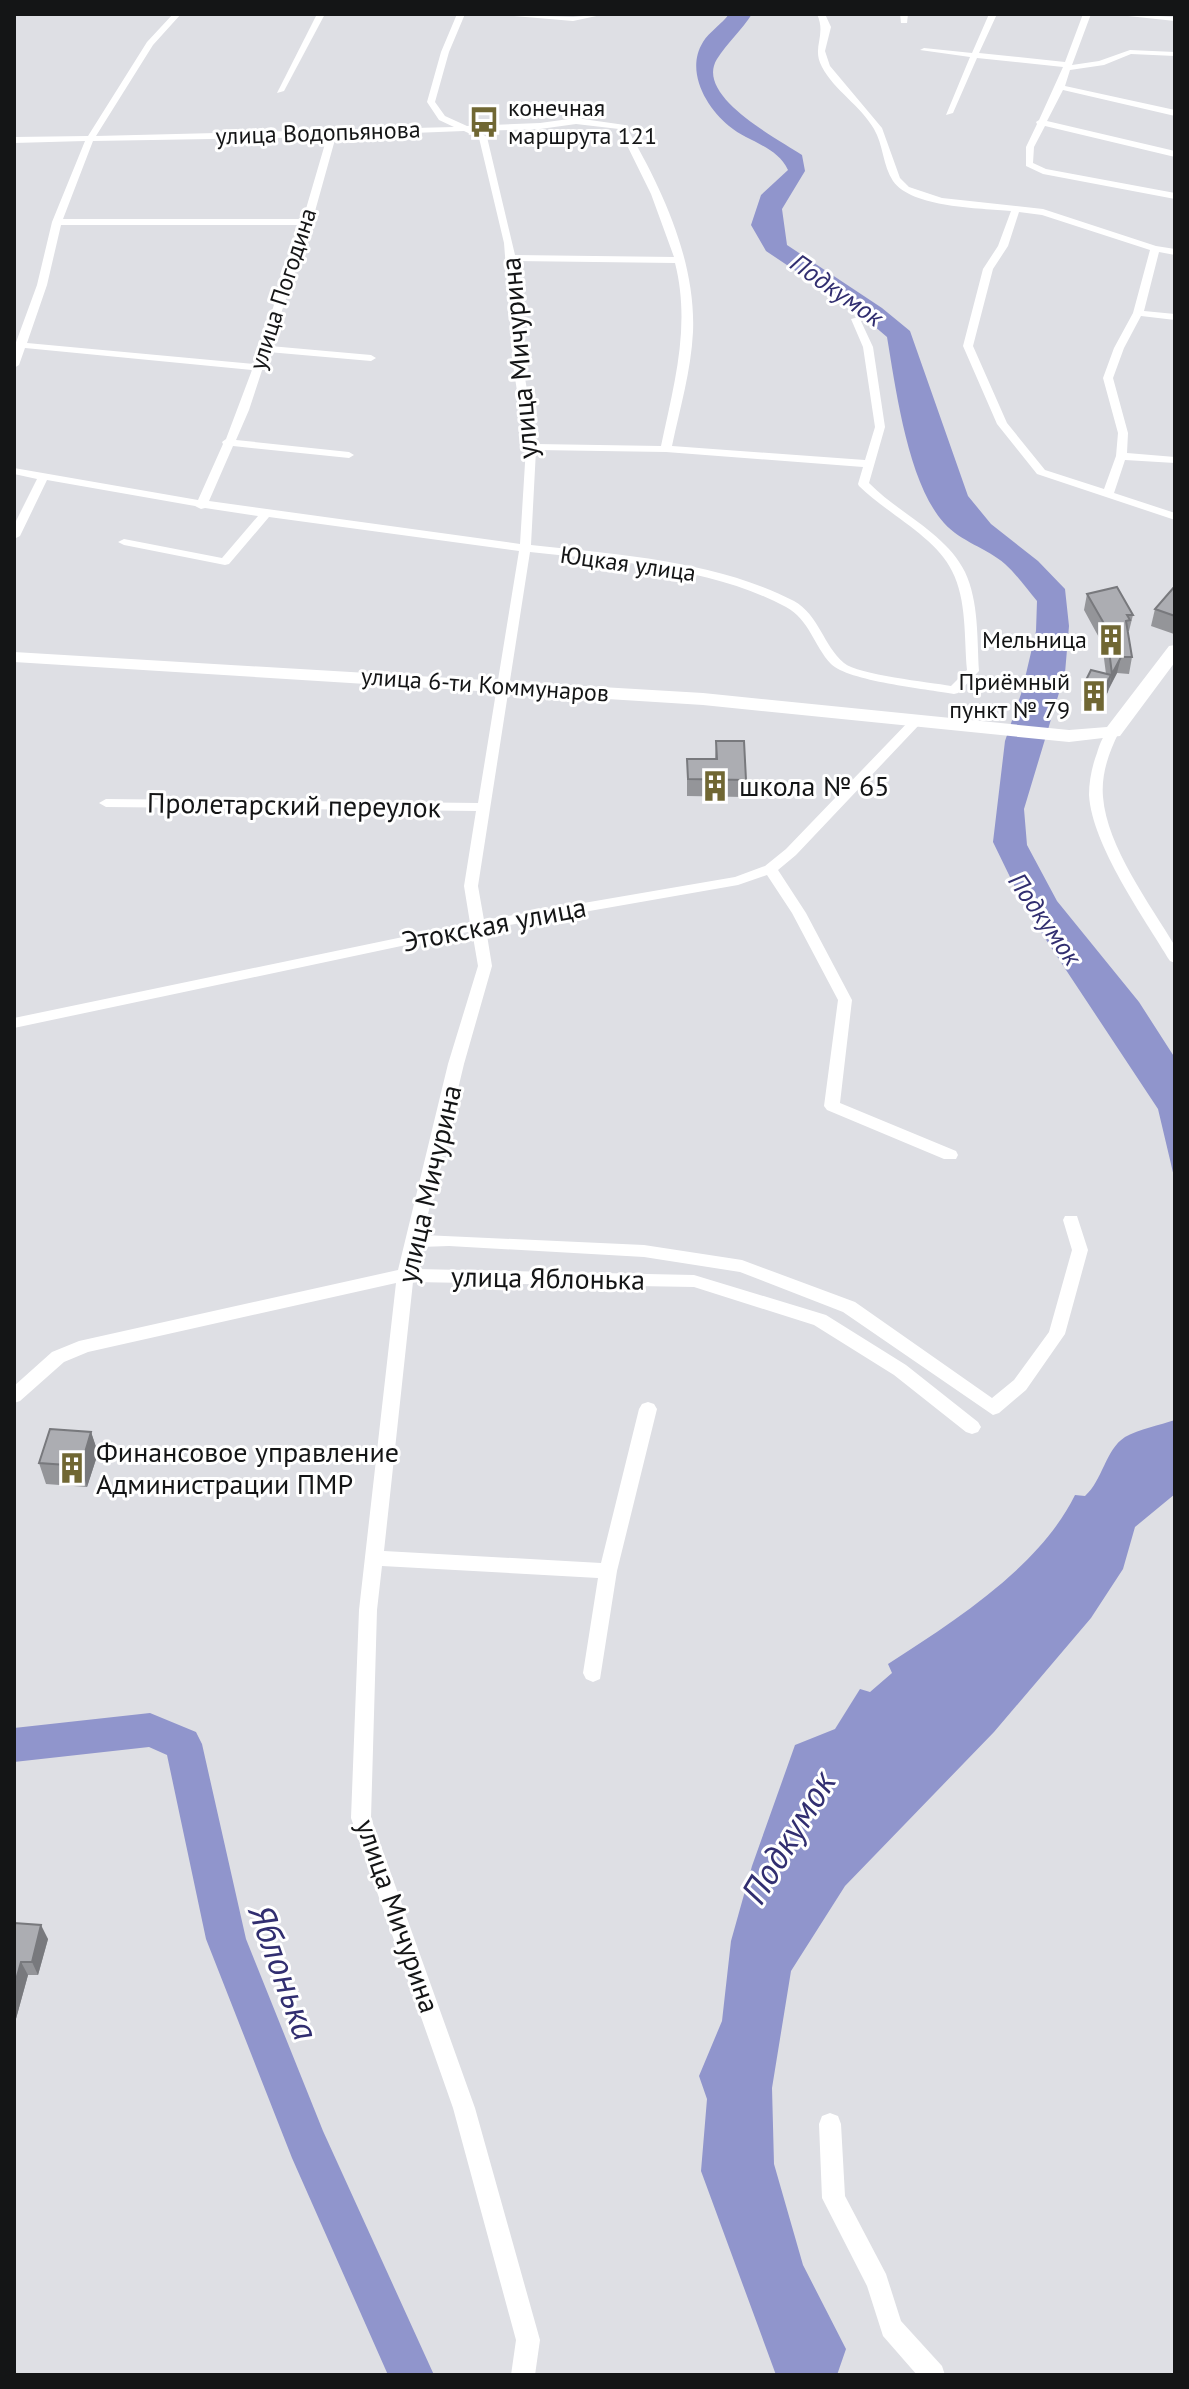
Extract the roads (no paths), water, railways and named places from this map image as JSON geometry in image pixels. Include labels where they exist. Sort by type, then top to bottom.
[{"type":"main road","points":[[1113,732],[1175,650]]},
{"type":"main road","name":"улица 6-ти Коммунаров","points":[[14,657],[703,699],[1069,736],[1113,732]]},
{"type":"street","points":[[14,365],[42,285],[57,222],[90,139],[150,44],[177,14]]},
{"type":"street","points":[[280,91],[321,14]]},
{"type":"street","name":"улица Мичурина","points":[[461,14],[431,102],[442,118],[483,137],[510,258],[519,372],[531,447],[525,549],[471,886],[485,966],[405,1275],[368,1610],[361,1818],[464,2108],[528,2340],[523,2375]]},
{"type":"street","points":[[494,14],[573,19],[602,14]]},
{"type":"street","points":[[821,14],[827,27],[821,51],[826,67],[878,128],[896,179],[906,189],[941,201],[1043,212],[1155,249],[1175,252]]},
{"type":"street","points":[[949,113],[993,14]]},
{"type":"street","points":[[1087,14],[1060,87],[1030,147],[1029,164],[1043,171],[1175,196]]},
{"type":"street","points":[[1128,14],[1175,19]]},
{"type":"street","points":[[924,50],[1067,67],[1101,63],[1130,52],[1175,54]]},
{"type":"street","points":[[1060,87],[1175,113]]},
{"type":"street","name":"улица Водопьянова","points":[[14,140],[332,134],[576,121],[622,127],[645,169],[678,260]]},
{"type":"street","points":[[1040,122],[1175,154]]},
{"type":"street","name":"улица Погодина","points":[[201,506],[227,442],[244,410],[307,222],[332,134]]},
{"type":"street","points":[[1016,209],[1003,246],[988,269],[968,346],[1002,424],[1041,472],[1175,517]]},
{"type":"street","points":[[57,222],[307,222]]},
{"type":"street","points":[[1108,493],[1121,456],[1123,433],[1108,378],[1138,313],[1155,249]]},
{"type":"street","points":[[510,258],[678,260],[688,316],[666,449]]},
{"type":"street","points":[[1138,313],[1175,317]]},
{"type":"street","points":[[531,447],[666,449],[869,464],[880,427],[868,347],[856,319]]},
{"type":"street","points":[[20,345],[258,367]]},
{"type":"street","points":[[265,349],[371,358]]},
{"type":"street","points":[[227,442],[349,455]]},
{"type":"street","points":[[1121,456],[1175,460]]},
{"type":"street","name":"Юцкая улица","points":[[14,471],[201,506],[715,578],[794,605],[810,620],[834,664],[848,671],[954,690],[973,671],[968,607],[959,570],[940,549],[863,484],[869,464]]},
{"type":"street","points":[[14,536],[43,477]]},
{"type":"street","points":[[124,542],[225,562],[265,515]]},
{"type":"street","name":"Этокская улица","points":[[14,1023],[476,926],[738,881],[770,869],[791,852],[916,721]]},
{"type":"street","points":[[1113,732],[1097,775],[1096,800],[1103,826],[1175,958]]},
{"type":"street","name":"Пролетарский переулок","points":[[106,803],[482,807]]},
{"type":"street","points":[[770,869],[799,913],[845,1000],[832,1106],[950,1155]]},
{"type":"street","name":"улица Яблонька","points":[[412,1241],[449,1240],[644,1251],[742,1266],[849,1307],[993,1408],[1020,1385],[1057,1334],[1080,1250],[1071,1220]]},
{"type":"street","name":"улица Яблонька","points":[[14,1396],[58,1357],[85,1346],[405,1275],[694,1281],[820,1320],[900,1370],[972,1427]]},
{"type":"street","points":[[593,1673],[608,1571],[648,1409]]},
{"type":"street","points":[[374,1558],[608,1571]]},
{"type":"street","points":[[830,2124],[834,2198],[878,2282],[891,2328],[933,2375]]},
{"type":"water","name":"Подкумок","points":[[729,14],[752,14],[717,59],[713,73],[717,87],[742,115],[802,155],[805,171],[782,209],[787,245],[882,308],[910,331],[968,496],[991,524],[1038,561],[1065,589],[1069,626],[1065,673],[1024,809],[1027,845],[1057,901],[1139,1002],[1175,1058],[1175,1181],[1158,1109],[1025,908],[993,842],[1005,741],[1022,691],[1036,631],[1037,601],[1005,564],[951,530],[932,506],[921,485],[905,435],[887,337],[860,314],[766,251],[751,225],[761,195],[788,170],[777,155],[729,126],[713,109],[701,88],[696,65],[698,53],[706,38]]},
{"type":"water","name":"Подкумок","points":[[1175,1420],[1175,1494],[1135,1527],[1123,1569],[1091,1618],[994,1732],[845,1886],[791,1971],[772,2088],[774,2164],[803,2265],[846,2349],[837,2375],[776,2375],[701,2171],[707,2099],[699,2076],[722,2021],[731,1941],[752,1866],[795,1745],[835,1729],[860,1689],[870,1692],[892,1673],[888,1664],[967,1611],[1017,1569],[1040,1546],[1075,1495],[1085,1496],[1091,1489],[1113,1449],[1125,1437]]},
{"type":"waterway","name":"Яблонька","points":[[14,1745],[150,1730],[183,1744],[226,1939],[307,2143],[411,2375]]},
{"type":"place","name":"конечная маршрута 121","points":[[484,122]]},
{"type":"place","name":"Мельница","points":[[1111,640]]},
{"type":"place","name":"Приёмный пункт № 79","points":[[1094,696]]},
{"type":"place","name":"школа № 65","points":[[715,786]]},
{"type":"place","name":"Финансовое управление Администрации ПМР","points":[[72,1468]]}]
